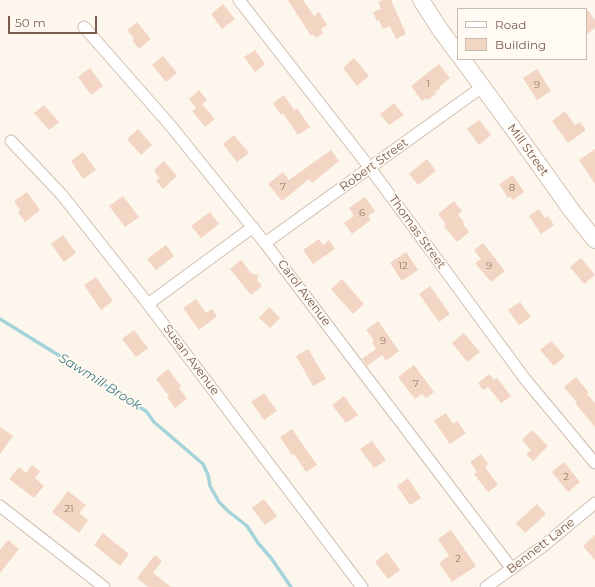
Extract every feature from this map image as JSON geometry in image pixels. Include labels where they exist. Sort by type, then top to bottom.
[{"type":"street","name":"Thomas Street","points":[[239,0],[370,168],[525,379],[595,462]]},
{"type":"street","points":[[421,0],[457,53]]},
{"type":"street","name":"Carol Avenue","points":[[84,27],[170,125],[265,243],[512,569]]},
{"type":"street","name":"Mill Street","points":[[463,60],[572,211],[595,240]]},
{"type":"street","name":"Robert Street","points":[[265,243],[482,86]]},
{"type":"street","name":"Susan Avenue","points":[[11,141],[62,195],[148,304],[362,587]]},
{"type":"street","points":[[148,304],[252,227]]},
{"type":"street","name":"Bennett Lane","points":[[486,587],[553,539],[595,503]]},
{"type":"street","points":[[0,506],[104,587]]},
{"type":"building","points":[[288,0],[303,0],[314,16],[319,12],[327,25],[321,29],[323,33],[316,38],[313,34],[311,36]]},
{"type":"building","points":[[383,0],[391,0],[406,34],[396,39],[390,26],[383,29],[373,12],[381,9],[378,2]]},
{"type":"building","points":[[223,4],[235,19],[222,29],[211,14]]},
{"type":"building","points":[[587,9],[595,20],[595,28],[587,34]]},
{"type":"building","points":[[137,22],[151,39],[139,49],[132,40],[134,38],[127,30]]},
{"type":"building","points":[[255,50],[265,64],[255,72],[244,57]]},
{"type":"building","points":[[163,56],[177,73],[166,82],[152,65]]},
{"type":"building","points":[[354,58],[369,76],[357,86],[343,68]]},
{"type":"building","points":[[439,64],[450,78],[439,87],[440,89],[435,92],[436,94],[428,100],[426,98],[422,101],[411,86]]},
{"type":"building","points":[[90,68],[103,86],[91,95],[78,77]]},
{"type":"building","points":[[537,69],[551,91],[537,100],[523,78]]},
{"type":"building","points":[[199,90],[207,100],[202,104],[215,119],[205,127],[192,111],[196,108],[189,99]]},
{"type":"building","points":[[284,95],[294,110],[297,108],[310,127],[298,135],[283,113],[281,115],[273,103]]},
{"type":"building","points":[[394,103],[404,115],[389,125],[380,114]]},
{"type":"building","points":[[44,105],[59,122],[49,130],[34,113]]},
{"type":"building","points":[[565,111],[575,125],[580,122],[586,130],[568,143],[552,121]]},
{"type":"building","points":[[479,120],[491,135],[479,145],[467,129]]},
{"type":"building","points":[[138,129],[152,145],[141,155],[127,139]]},
{"type":"building","points":[[234,135],[249,153],[237,162],[223,144]]},
{"type":"building","points":[[595,149],[595,184],[579,160]]},
{"type":"building","points":[[331,150],[339,161],[312,183],[309,179],[282,201],[268,184],[283,172],[289,180]]},
{"type":"building","points":[[83,152],[96,170],[83,179],[71,161]]},
{"type":"building","points":[[427,159],[436,171],[418,185],[409,174]]},
{"type":"building","points":[[164,161],[177,176],[163,189],[156,181],[160,178],[154,171]]},
{"type":"building","points":[[513,175],[524,192],[513,200],[510,196],[508,198],[499,184]]},
{"type":"building","points":[[27,192],[40,210],[25,222],[18,212],[20,210],[14,201]]},
{"type":"building","points":[[123,196],[139,217],[125,227],[109,206]]},
{"type":"building","points":[[365,197],[375,211],[368,216],[371,220],[352,234],[344,223],[354,216],[349,208]]},
{"type":"building","points":[[454,201],[462,211],[458,215],[464,222],[463,224],[469,232],[457,242],[444,226],[446,224],[438,214]]},
{"type":"building","points":[[539,209],[545,218],[548,216],[554,225],[541,234],[529,216]]},
{"type":"building","points":[[210,212],[219,224],[201,238],[191,226]]},
{"type":"building","points":[[63,235],[76,253],[64,262],[51,244]]},
{"type":"building","points":[[319,239],[323,245],[329,240],[335,249],[313,264],[303,250]]},
{"type":"building","points":[[483,243],[505,271],[491,282],[475,263],[481,259],[474,250]]},
{"type":"building","points":[[166,245],[174,256],[156,270],[147,259]]},
{"type":"building","points":[[406,252],[418,270],[402,281],[390,263]]},
{"type":"building","points":[[581,258],[595,275],[584,284],[570,267]]},
{"type":"building","points":[[241,260],[252,274],[259,275],[257,280],[262,286],[251,295],[230,269]]},
{"type":"building","points":[[96,277],[113,301],[101,310],[84,285]]},
{"type":"building","points":[[342,279],[364,304],[353,314],[331,289]]},
{"type":"building","points":[[430,286],[450,314],[439,322],[419,294]]},
{"type":"building","points":[[196,299],[206,313],[212,309],[217,316],[199,330],[183,308]]},
{"type":"building","points":[[520,302],[531,317],[519,325],[508,310]]},
{"type":"building","points":[[269,307],[280,318],[270,328],[259,318]]},
{"type":"building","points":[[378,321],[399,351],[386,361],[382,355],[367,366],[362,359],[376,349],[372,342],[374,340],[366,330]]},
{"type":"building","points":[[134,330],[148,348],[136,357],[122,339]]},
{"type":"building","points":[[464,333],[480,352],[467,362],[452,343]]},
{"type":"building","points":[[551,341],[565,356],[554,366],[540,350]]},
{"type":"building","points":[[308,349],[326,379],[313,386],[296,356]]},
{"type":"building","points":[[414,365],[434,392],[426,398],[422,394],[415,399],[398,377]]},
{"type":"building","points":[[168,369],[181,386],[179,388],[187,399],[175,408],[167,397],[169,396],[156,379]]},
{"type":"building","points":[[489,374],[494,380],[497,378],[511,396],[501,403],[488,387],[483,390],[478,383]]},
{"type":"building","points":[[576,377],[595,403],[595,427],[564,387]]},
{"type":"building","points":[[264,393],[277,411],[264,420],[251,402]]},
{"type":"building","points":[[344,396],[358,415],[346,423],[332,405]]},
{"type":"building","points":[[446,413],[453,424],[457,421],[466,433],[450,444],[434,421]]},
{"type":"building","points":[[0,427],[13,436],[0,454]]},
{"type":"building","points":[[292,429],[317,465],[306,472],[280,437]]},
{"type":"building","points":[[532,430],[548,446],[533,461],[526,454],[531,450],[522,440]]},
{"type":"building","points":[[372,441],[386,460],[374,468],[360,449]]},
{"type":"building","points":[[481,454],[488,464],[485,467],[498,485],[488,492],[474,474],[479,471],[477,472],[470,462]]},
{"type":"building","points":[[564,462],[580,482],[568,492],[552,472]]},
{"type":"building","points":[[32,465],[40,471],[35,478],[44,486],[34,498],[9,479],[19,467],[26,473]]},
{"type":"building","points":[[408,478],[421,498],[410,505],[397,486]]},
{"type":"building","points":[[68,491],[86,505],[79,513],[88,520],[79,533],[52,512]]},
{"type":"building","points":[[264,499],[277,516],[265,525],[252,508]]},
{"type":"building","points":[[537,504],[546,514],[525,533],[516,523]]},
{"type":"building","points":[[451,530],[476,566],[452,582],[439,563],[449,556],[438,539]]},
{"type":"building","points":[[103,533],[129,554],[120,566],[94,545]]},
{"type":"building","points":[[595,535],[595,560],[583,546]]},
{"type":"building","points":[[8,540],[19,549],[0,573],[0,550]]},
{"type":"building","points":[[387,552],[400,570],[388,579],[375,562]]},
{"type":"building","points":[[155,555],[162,561],[153,573],[171,587],[148,587],[137,578]]},
{"type":"waterway","name":"Sawmill Brook","points":[[0,319],[76,365],[146,411],[154,422],[203,464],[208,475],[210,486],[219,502],[247,526],[291,587]]}]
